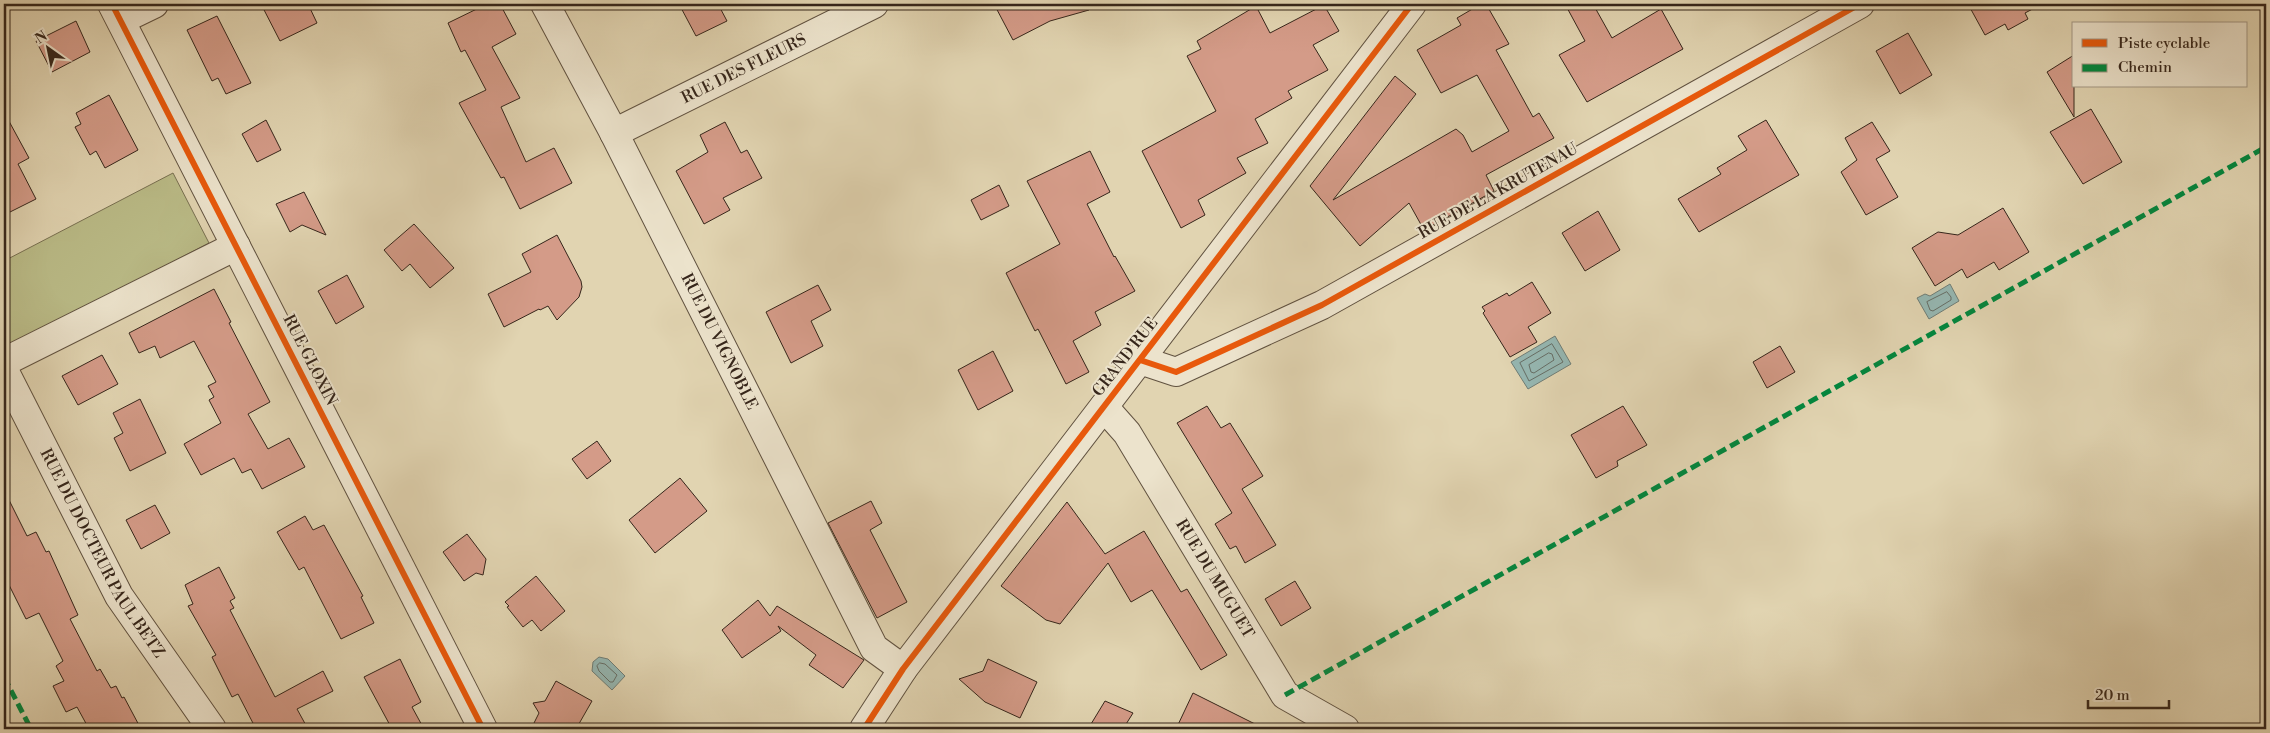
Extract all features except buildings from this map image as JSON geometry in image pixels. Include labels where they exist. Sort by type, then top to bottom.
[{"type":"street","points":[[117,12],[154,4]]},
{"type":"street","name":"RUE DU VIGNOBLE","points":[[546,4],[614,133],[874,648],[903,669]]},
{"type":"street","name":"RUE DES FLEURS","points":[[614,133],[874,4]]},
{"type":"street","name":"GRAND'RUE","points":[[864,729],[903,669],[1412,4]]},
{"type":"street","name":"RUE DE LA KRUTENAU","points":[[1140,360],[1176,372],[1322,305],[1860,4]]},
{"type":"street","name":"RUE GLOXIN","points":[[117,12],[484,729]]},
{"type":"street","points":[[4,362],[236,246]]},
{"type":"street","name":"RUE DU DOCTEUR PAUL BETZ","points":[[4,370],[119,596],[212,729]]},
{"type":"street","name":"RUE DU MUGUET","points":[[1104,407],[1127,434],[1285,695],[1345,729]]},
{"type":"green space","points":[[173,173],[209,243],[11,346],[4,332],[4,261]]},
{"type":"water","points":[[1950,284],[1959,301],[1929,319],[1917,298],[1925,294],[1930,296]]},
{"type":"water","points":[[1555,336],[1571,364],[1528,389],[1511,362]]},
{"type":"water","points":[[599,657],[608,659],[625,676],[612,690],[592,671],[593,662]]},
{"type":"marked path","points":[[1285,695],[2266,147]]},
{"type":"marked path","points":[[4,677],[31,729]]},
{"type":"cycle path","points":[[112,4],[483,729]]},
{"type":"cycle path","points":[[864,729],[903,669],[1412,4]]},
{"type":"cycle path","points":[[1140,360],[1176,372],[1322,305],[1860,4]]}]
